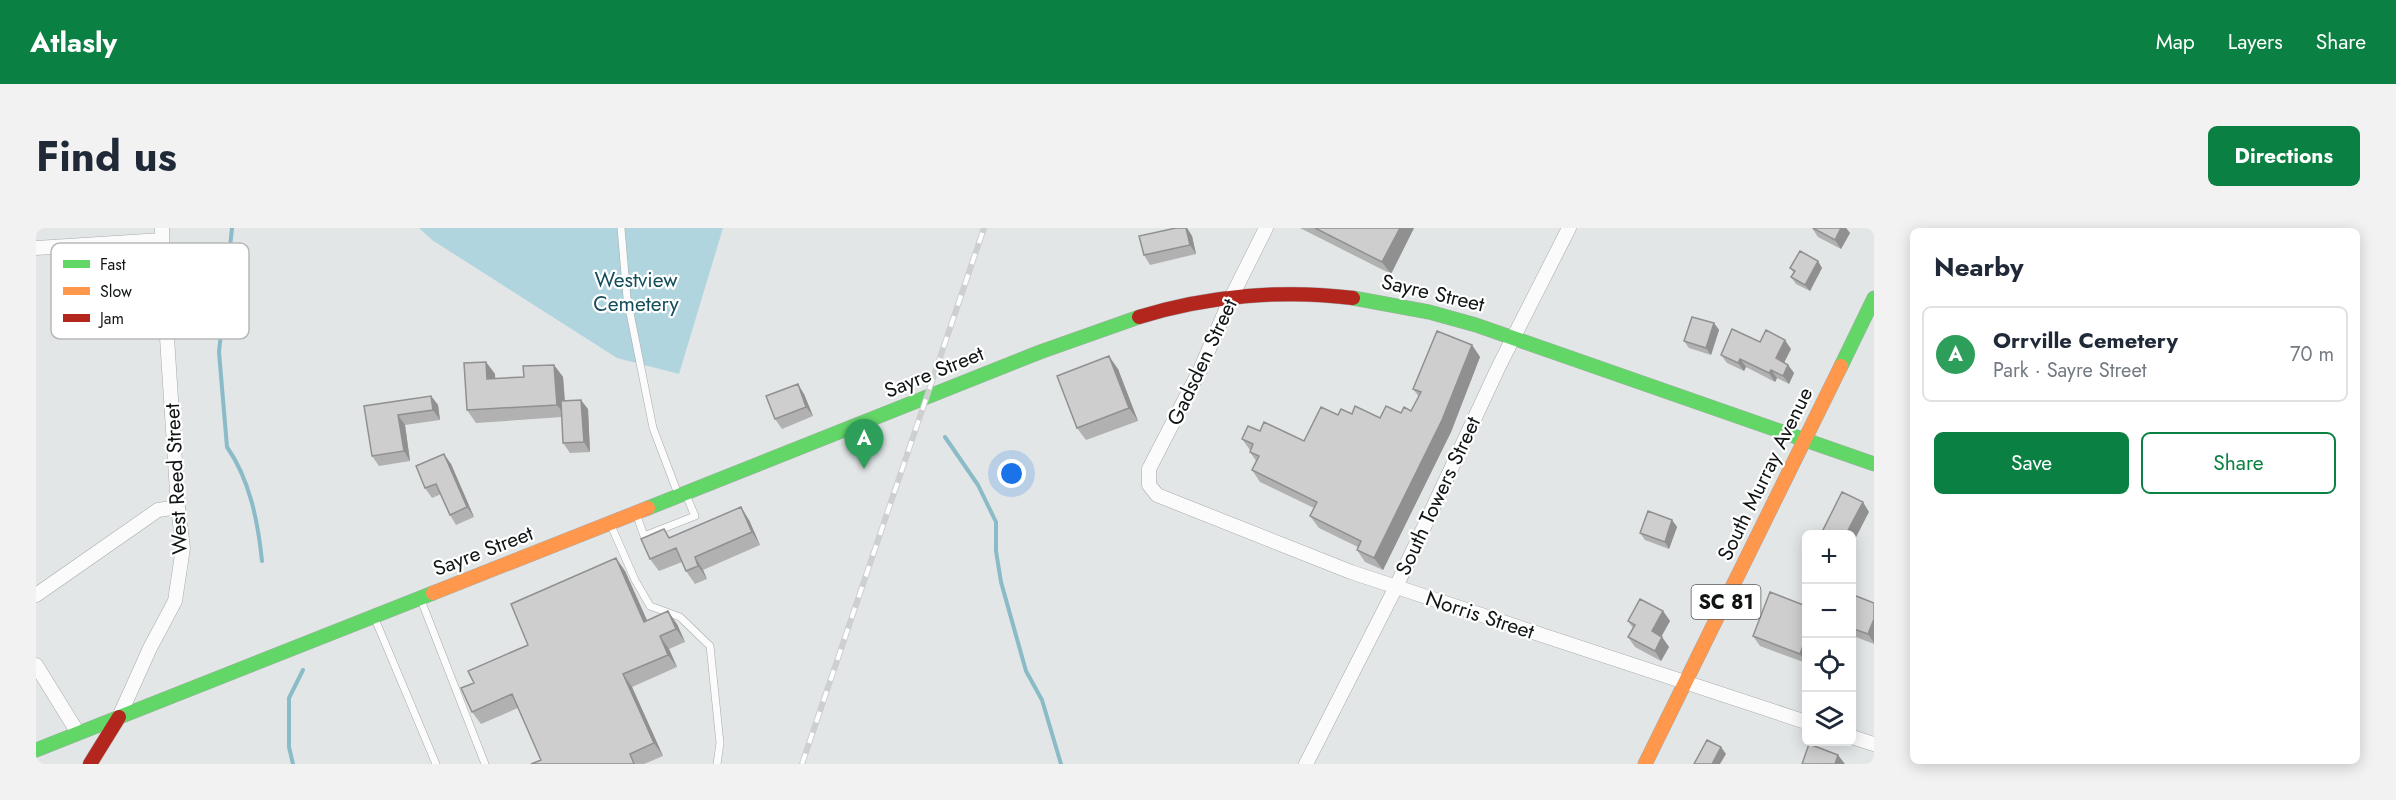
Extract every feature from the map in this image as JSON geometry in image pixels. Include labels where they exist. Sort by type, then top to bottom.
[{"type":"main road","name":"Sayre Street","points":[[36,750],[1040,352],[1152,313],[1231,298],[1269,295],[1320,296],[1377,300],[1429,310],[1515,336],[1874,464]]},
{"type":"main road","name":"South Murray Avenue","points":[[1645,764],[1874,298]]},
{"type":"main road","points":[[90,764],[119,717]]},
{"type":"street","name":"Gadsden Street","points":[[1157,495],[1149,485],[1149,469],[1200,370],[1231,298],[1266,228]]},
{"type":"street","name":"South Towers Street","points":[[1306,764],[1396,587],[1569,228]]},
{"type":"street","points":[[81,243],[162,234]]},
{"type":"street","points":[[36,248],[51,246]]},
{"type":"street","name":"West Reed Street","points":[[119,717],[150,648],[175,601],[183,548],[178,507],[168,339]]},
{"type":"street","name":"Norris Street","points":[[1157,495],[1351,572],[1802,721]]},
{"type":"street","points":[[36,595],[158,510],[178,507]]},
{"type":"street","points":[[36,664],[78,733]]},
{"type":"street","points":[[1856,739],[1874,744]]},
{"type":"lane","points":[[621,228],[627,298],[653,428],[682,495],[696,516],[644,536],[636,513]]},
{"type":"lane","points":[[610,524],[635,580],[650,606],[680,617],[710,646],[720,744],[717,764]]},
{"type":"lane","points":[[421,598],[485,764]]},
{"type":"lane","points":[[374,616],[436,764]]},
{"type":"green space","name":"Westview Cemetery","points":[[419,228],[723,228],[679,374],[617,358],[432,240]]},
{"type":"building","points":[[1186,228],[1190,245],[1144,255],[1139,236]]},
{"type":"building","points":[[1315,228],[1400,228],[1382,262]]},
{"type":"building","points":[[1813,228],[1841,228],[1835,240]]},
{"type":"building","points":[[1800,251],[1818,261],[1805,285],[1791,277],[1795,271],[1790,268]]},
{"type":"building","points":[[1692,317],[1714,323],[1706,348],[1684,341]]},
{"type":"building","points":[[1732,329],[1760,342],[1766,330],[1785,340],[1776,358],[1788,365],[1783,376],[1771,370],[1769,373],[1740,359],[1738,363],[1721,355]]},
{"type":"building","points":[[1437,331],[1472,345],[1442,420],[1374,558],[1357,550],[1361,541],[1310,516],[1317,502],[1252,470],[1259,456],[1250,452],[1253,444],[1242,439],[1248,426],[1260,431],[1264,422],[1304,441],[1321,407],[1338,415],[1341,409],[1352,414],[1355,406],[1380,418],[1386,406],[1401,413],[1404,407],[1411,411],[1421,392],[1413,389]]},
{"type":"building","points":[[1109,356],[1129,408],[1077,428],[1057,376]]},
{"type":"building","points":[[486,362],[487,379],[524,377],[523,366],[554,365],[557,405],[467,410],[464,363]]},
{"type":"building","points":[[798,384],[806,407],[775,419],[766,396]]},
{"type":"building","points":[[431,396],[433,410],[398,415],[404,451],[372,456],[364,406]]},
{"type":"building","points":[[581,400],[584,442],[563,443],[561,401]]},
{"type":"building","points":[[444,454],[467,507],[450,515],[436,484],[425,488],[416,466]]},
{"type":"building","points":[[1842,492],[1863,502],[1848,530],[1823,530]]},
{"type":"building","points":[[741,507],[752,532],[695,557],[698,566],[686,571],[676,548],[650,559],[641,539],[664,529],[669,538]]},
{"type":"building","points":[[1648,511],[1672,520],[1665,542],[1640,533]]},
{"type":"building","points":[[616,558],[644,622],[668,611],[676,629],[660,636],[668,655],[623,674],[654,743],[630,754],[634,764],[531,764],[541,760],[512,694],[472,712],[461,688],[474,683],[468,671],[528,645],[511,604]]},
{"type":"building","points":[[1770,592],[1802,604],[1800,654],[1753,636]]},
{"type":"building","points":[[1856,596],[1874,603],[1874,619],[1868,634],[1856,630]]},
{"type":"building","points":[[1640,599],[1663,611],[1652,631],[1662,637],[1655,651],[1628,637],[1635,625],[1628,621]]},
{"type":"building","points":[[1707,740],[1721,747],[1712,764],[1694,764]]},
{"type":"building","points":[[1808,746],[1838,755],[1835,764],[1802,764]]},
{"type":"waterway","points":[[230,243],[232,228]]},
{"type":"waterway","points":[[220,339],[219,352],[227,447],[242,473],[252,502],[262,561]]},
{"type":"waterway","points":[[945,437],[978,485],[996,522],[996,551],[1001,582],[1026,671],[1042,700],[1061,764]]},
{"type":"waterway","points":[[293,764],[289,747],[289,698],[303,670]]},
{"type":"railway","points":[[802,764],[984,228]]},
{"type":"traffic: fast","points":[[1353,298],[1429,312],[1476,325],[1874,464]]},
{"type":"traffic: fast","points":[[1841,366],[1874,298]]},
{"type":"traffic: fast","points":[[648,508],[1040,352],[1139,317]]},
{"type":"traffic: fast","points":[[36,750],[433,593]]},
{"type":"traffic: slow","points":[[1645,764],[1841,366]]},
{"type":"traffic: slow","points":[[433,593],[648,508]]},
{"type":"traffic: jam","points":[[1139,317],[1191,304],[1245,296],[1299,294],[1353,298]]},
{"type":"traffic: jam","points":[[90,764],[119,717]]},
{"type":"place","name":"Orrville Cemetery","points":[[864,469]]}]
